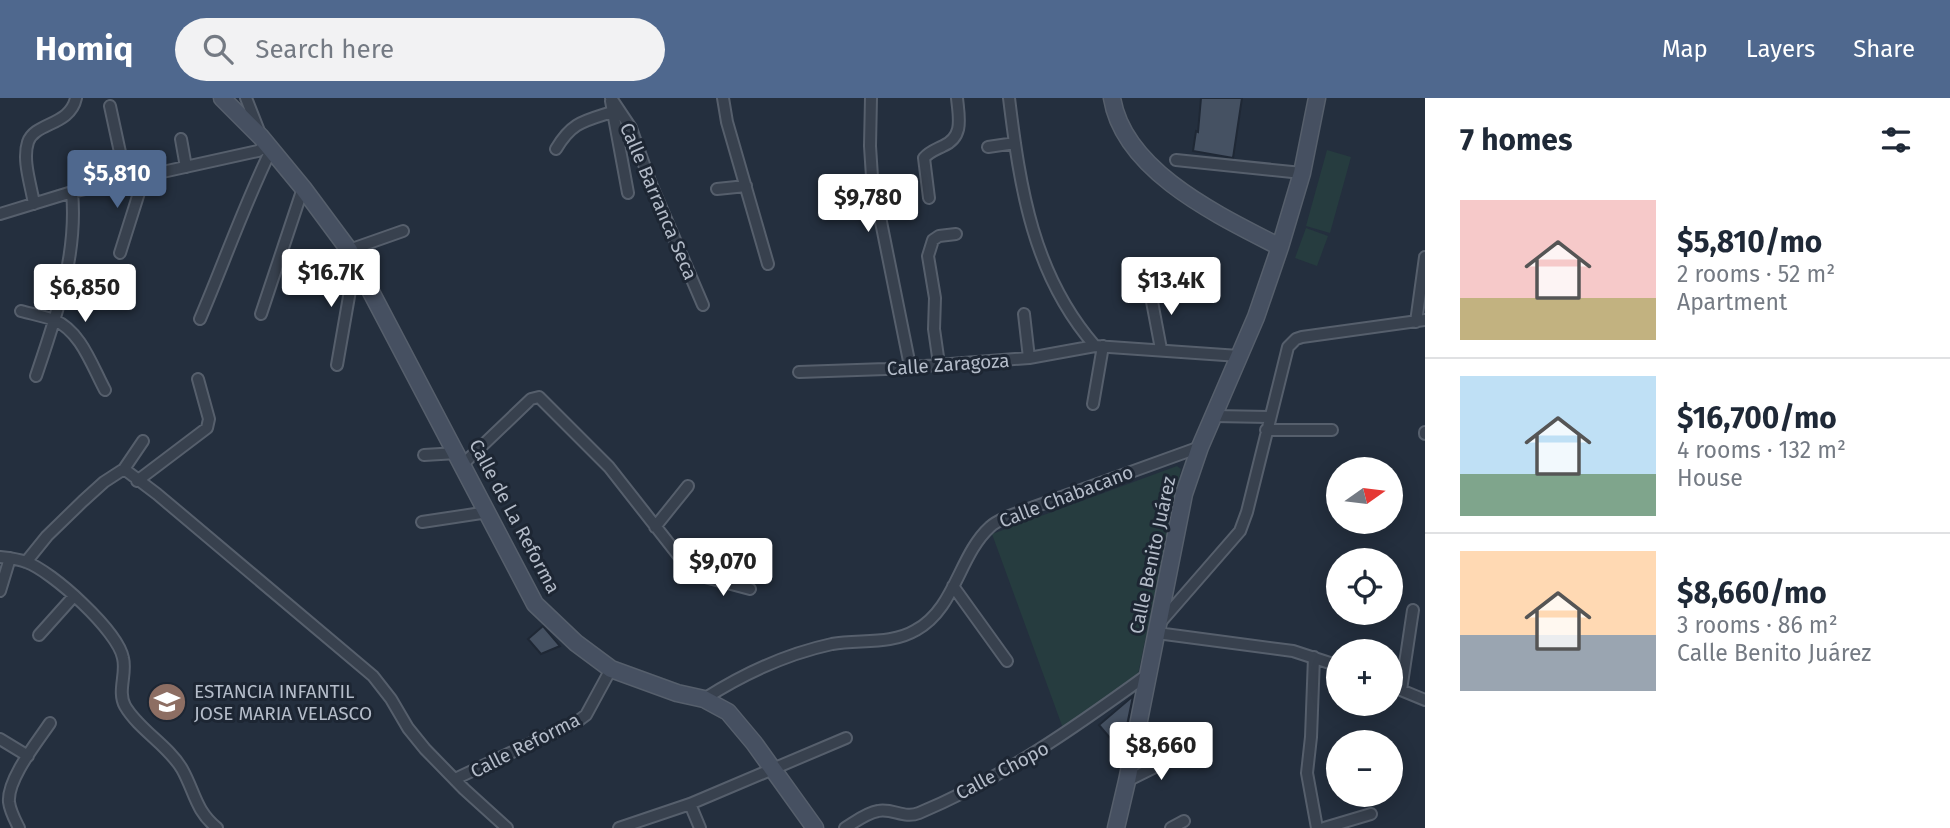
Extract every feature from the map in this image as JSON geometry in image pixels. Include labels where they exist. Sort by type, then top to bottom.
[{"type":"street","points":[[34,204],[26,156],[29,139],[36,132],[68,114],[76,98]]},
{"type":"street","name":"Calle de La Reforma","points":[[222,98],[267,144],[303,187],[352,255],[535,604],[576,643],[611,670],[677,693],[704,699],[728,712],[815,828]]},
{"type":"street","points":[[200,319],[229,251],[267,144],[246,98]]},
{"type":"street","points":[[611,98],[628,193]]},
{"type":"street","name":"Calle Barranca Seca","points":[[611,98],[631,128],[703,305]]},
{"type":"street","points":[[723,98],[727,122],[768,264]]},
{"type":"street","points":[[871,98],[872,177],[911,366]]},
{"type":"street","points":[[929,198],[924,158],[928,153],[954,140],[960,126],[957,98]]},
{"type":"street","points":[[1009,98],[1034,238],[1059,295],[1078,326],[1099,346],[1093,404]]},
{"type":"street","points":[[1112,98],[1114,111],[1128,140],[1171,184],[1215,213],[1280,247]]},
{"type":"street","name":"Calle Benito Juárez","points":[[1115,828],[1127,781],[1184,494],[1200,447],[1256,317],[1280,247],[1301,173],[1317,98]]},
{"type":"street","points":[[110,106],[126,180]]},
{"type":"street","points":[[556,149],[574,125],[612,112]]},
{"type":"street","points":[[181,139],[186,167]]},
{"type":"street","points":[[988,147],[1015,143]]},
{"type":"street","points":[[0,214],[72,192],[258,151],[267,144]]},
{"type":"street","points":[[1176,160],[1301,173]]},
{"type":"street","points":[[120,253],[144,177]]},
{"type":"street","points":[[717,189],[746,186]]},
{"type":"street","points":[[261,314],[303,187]]},
{"type":"street","points":[[36,376],[55,320],[71,253],[74,213],[72,192]]},
{"type":"street","points":[[337,365],[352,255],[403,231]]},
{"type":"street","points":[[939,365],[934,329],[935,298],[928,256],[933,240],[939,236],[956,234]]},
{"type":"street","points":[[1158,629],[1240,531],[1288,347],[1302,337],[1421,314],[1425,257]]},
{"type":"street","points":[[1150,291],[1161,349]]},
{"type":"street","points":[[21,312],[55,320],[68,329],[78,340],[105,390]]},
{"type":"street","points":[[1024,314],[1029,358]]},
{"type":"street","name":"Calle Zaragoza","points":[[799,372],[1029,358],[1099,346],[1239,356]]},
{"type":"street","points":[[137,481],[207,428],[209,419],[198,379]]},
{"type":"street","points":[[424,455],[460,459],[531,399],[539,397],[609,467],[682,562],[695,574],[750,589]]},
{"type":"street","points":[[1214,416],[1269,417]]},
{"type":"street","points":[[1266,430],[1332,430]]},
{"type":"street","points":[[26,562],[47,536],[83,500],[124,469],[143,441]]},
{"type":"street","name":"Calle Chabacano","points":[[704,699],[750,672],[779,660],[832,644],[896,638],[913,632],[925,625],[937,611],[979,540],[991,526],[1009,516],[1200,447]]},
{"type":"street","points":[[124,469],[158,494],[373,676],[408,728],[455,779],[507,828]]},
{"type":"street","points":[[655,527],[688,486]]},
{"type":"street","points":[[422,522],[488,512]]},
{"type":"street","points":[[0,591],[5,557],[26,562],[47,573],[101,624],[117,643],[124,658],[122,692],[126,708],[181,768],[195,803],[217,828]]},
{"type":"street","points":[[953,586],[1007,661]]},
{"type":"street","points":[[39,635],[74,596]]},
{"type":"street","points":[[1403,656],[1413,610]]},
{"type":"street","points":[[1158,629],[1293,651],[1326,661]]},
{"type":"street","points":[[1314,657],[1307,774],[1317,828]]},
{"type":"street","name":"Calle Reforma","points":[[455,779],[578,721],[586,715],[611,670]]},
{"type":"street","name":"Calle Chopo","points":[[845,828],[878,811],[910,816],[987,779],[1030,757],[1066,734],[1147,675]]},
{"type":"street","points":[[1403,691],[1425,700]]},
{"type":"street","points":[[19,828],[9,803],[13,785],[27,756],[50,723]]},
{"type":"street","points":[[619,828],[637,825],[690,804],[846,738]]},
{"type":"street","points":[[0,740],[27,756]]},
{"type":"street","points":[[1127,781],[1181,754]]},
{"type":"street","points":[[690,804],[700,828]]},
{"type":"street","points":[[1324,828],[1371,814]]},
{"type":"street","points":[[1171,828],[1184,821]]},
{"type":"green space","points":[[1327,150],[1351,157],[1330,233],[1306,226]]},
{"type":"green space","points":[[1306,228],[1328,236],[1317,266],[1295,258]]},
{"type":"green space","points":[[1177,466],[1181,469],[1137,679],[1064,731],[992,534]]},
{"type":"building","points":[[1201,98],[1242,98],[1233,158],[1193,151],[1196,131],[1198,132]]},
{"type":"building","points":[[543,626],[560,646],[541,654],[528,639]]},
{"type":"building","points":[[1133,696],[1125,735],[1115,744],[1099,725]]},
{"type":"place","name":"ESTANCIA INFANTIL JOSE MARIA VELASCO","points":[[167,702]]}]
